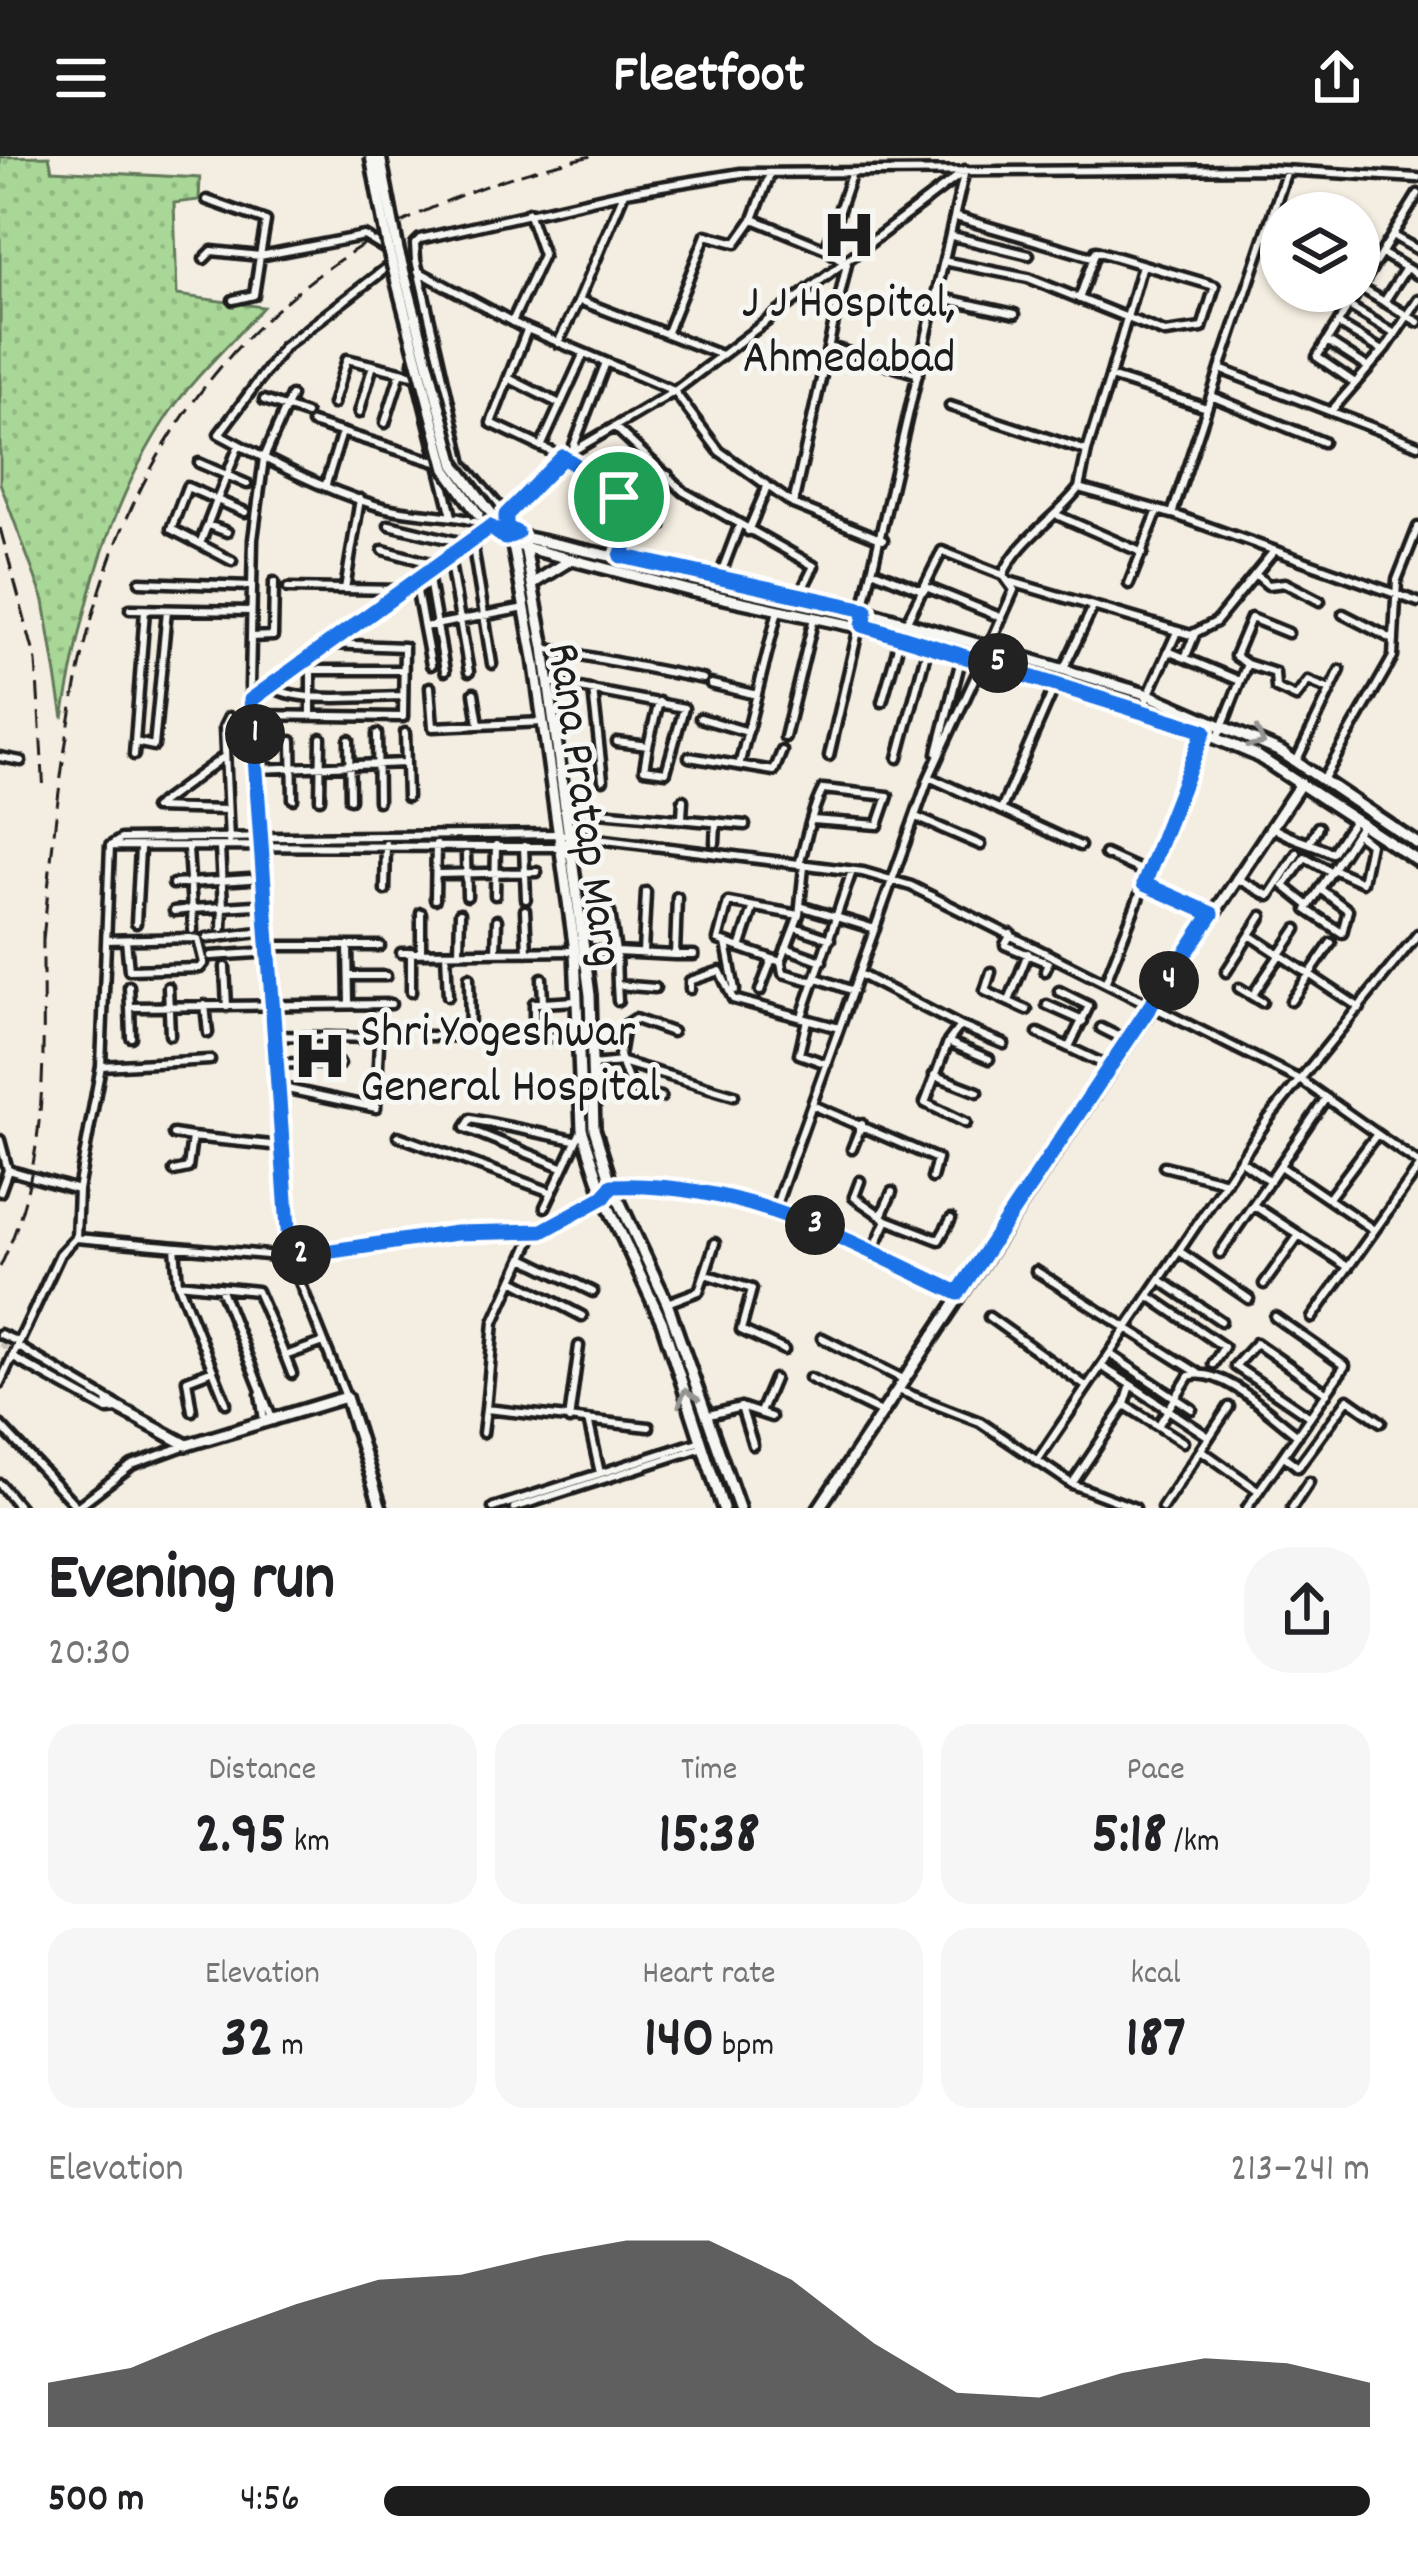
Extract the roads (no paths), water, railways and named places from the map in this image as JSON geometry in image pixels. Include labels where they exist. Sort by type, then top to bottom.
[{"type":"street","points":[[371,156],[389,253],[446,469],[478,514],[569,561],[901,634],[1218,736],[1418,860]]},
{"type":"street","points":[[380,156],[398,250],[455,465],[507,532]]},
{"type":"street","points":[[567,455],[674,392],[965,170]]},
{"type":"street","points":[[829,756],[883,540],[965,170]]},
{"type":"street","points":[[204,260],[212,251],[260,256],[364,236],[384,248],[415,244],[528,212],[694,178],[965,170],[1287,170],[1418,178]]},
{"type":"street","points":[[1172,514],[1287,170]]},
{"type":"street","points":[[826,248],[852,173]]},
{"type":"street","points":[[667,332],[706,235],[736,244],[753,220],[770,174]]},
{"type":"street","points":[[558,343],[625,192]]},
{"type":"street","points":[[1380,259],[1418,194]]},
{"type":"street","points":[[207,200],[266,221],[254,296],[233,300]]},
{"type":"street","points":[[512,322],[543,255],[528,212]]},
{"type":"street","points":[[956,217],[1092,257]]},
{"type":"street","points":[[1405,218],[1418,226]]},
{"type":"street","points":[[753,220],[826,248],[847,264]]},
{"type":"street","points":[[952,236],[1029,255]]},
{"type":"street","points":[[1394,237],[1418,250]]},
{"type":"street","points":[[415,244],[463,464],[507,532]]},
{"type":"street","points":[[384,248],[452,516]]},
{"type":"street","points":[[947,261],[1028,278],[1165,333],[1202,328],[1216,295],[1215,286],[1101,251],[1092,257],[1079,298]]},
{"type":"street","points":[[1383,254],[1418,275]]},
{"type":"street","points":[[793,504],[847,264]]},
{"type":"street","points":[[1003,575],[1011,556],[1058,515],[1079,488],[1143,264]]},
{"type":"street","points":[[389,266],[284,347],[219,434],[360,499],[866,610],[1149,695],[1223,724],[1296,762],[1418,844]]},
{"type":"street","points":[[1384,302],[1406,268]]},
{"type":"street","points":[[418,271],[527,330],[674,392],[718,451],[767,487],[793,504],[883,540]]},
{"type":"street","points":[[938,297],[1015,314]]},
{"type":"street","points":[[579,300],[722,356]]},
{"type":"street","points":[[1380,300],[1418,322]]},
{"type":"street","points":[[1333,409],[1383,351],[1418,300]]},
{"type":"street","points":[[1345,312],[1318,360],[1355,383]]},
{"type":"street","points":[[1359,312],[1395,334]]},
{"type":"street","points":[[1338,324],[1383,351]]},
{"type":"street","points":[[527,330],[491,423],[567,455],[661,526]]},
{"type":"street","points":[[1327,341],[1369,368]]},
{"type":"street","points":[[830,347],[918,374]]},
{"type":"street","points":[[541,447],[583,355]]},
{"type":"street","points":[[333,404],[347,358],[417,376]]},
{"type":"street","points":[[359,413],[373,365]]},
{"type":"street","points":[[251,700],[470,542],[507,532],[567,455],[605,365]]},
{"type":"street","points":[[1220,369],[1418,445]]},
{"type":"street","points":[[385,423],[400,372]]},
{"type":"street","points":[[1110,377],[1207,408]]},
{"type":"street","points":[[508,378],[560,404]]},
{"type":"street","points":[[291,395],[264,458],[251,591],[251,700],[290,1257],[346,1397],[381,1508]]},
{"type":"street","points":[[1211,396],[1323,442]]},
{"type":"street","points":[[264,400],[306,415]]},
{"type":"street","points":[[950,406],[1088,451]]},
{"type":"street","points":[[312,423],[439,463]]},
{"type":"street","points":[[615,428],[684,492],[814,566],[799,597]]},
{"type":"street","points":[[326,484],[342,432]]},
{"type":"street","points":[[200,544],[239,445]]},
{"type":"street","points":[[199,464],[247,484]]},
{"type":"street","points":[[621,556],[639,512],[655,506],[668,475]]},
{"type":"street","points":[[232,561],[171,529],[187,487],[245,512]]},
{"type":"street","points":[[748,532],[767,487]]},
{"type":"street","points":[[1079,488],[1172,514],[1418,602]]},
{"type":"street","points":[[345,589],[360,499]]},
{"type":"street","points":[[1129,584],[1158,510]]},
{"type":"street","points":[[1058,515],[1143,553]]},
{"type":"street","points":[[208,525],[227,532]]},
{"type":"street","points":[[389,525],[470,542]]},
{"type":"street","points":[[718,580],[740,526]]},
{"type":"street","points":[[1323,780],[1386,674],[1394,640],[1396,594],[1418,527]]},
{"type":"street","name":"Rana Pratap Marg","points":[[507,532],[532,584],[570,839],[586,1037],[582,1129],[604,1197],[662,1322],[723,1508]]},
{"type":"street","name":"Rana Pratap Marg","points":[[507,532],[525,608],[559,847],[580,951],[579,1001],[592,1065],[594,1129],[612,1186],[667,1303],[739,1508]]},
{"type":"street","points":[[470,542],[492,664]]},
{"type":"street","points":[[383,550],[438,565]]},
{"type":"street","points":[[907,621],[942,550],[1012,582],[1177,632],[1195,632],[1216,622],[1274,551]]},
{"type":"street","points":[[449,557],[469,672]]},
{"type":"street","points":[[532,584],[569,561]]},
{"type":"street","points":[[428,572],[445,671]]},
{"type":"street","points":[[875,572],[1002,618]]},
{"type":"street","points":[[1255,574],[1268,584],[1285,583],[1320,601]]},
{"type":"street","points":[[415,581],[431,665]]},
{"type":"street","points":[[251,637],[273,636],[274,582]]},
{"type":"street","points":[[929,777],[1002,618],[1012,582]]},
{"type":"street","points":[[140,583],[273,595]]},
{"type":"street","points":[[744,603],[747,586]]},
{"type":"street","points":[[288,588],[403,590]]},
{"type":"street","points":[[1000,810],[1093,607]]},
{"type":"street","points":[[424,627],[525,608]]},
{"type":"street","points":[[130,609],[251,611]]},
{"type":"street","points":[[134,755],[146,610]]},
{"type":"street","points":[[135,742],[154,746],[167,610]]},
{"type":"street","points":[[740,762],[778,610]]},
{"type":"street","points":[[1343,614],[1394,640]]},
{"type":"street","points":[[785,737],[814,616]]},
{"type":"street","points":[[1288,633],[1251,618],[1235,656],[1274,673],[1276,688],[1295,697],[1308,681],[1330,690]]},
{"type":"street","points":[[1142,709],[1177,632]]},
{"type":"street","points":[[1185,658],[1195,632]]},
{"type":"street","points":[[882,702],[901,634]]},
{"type":"street","points":[[898,758],[928,642]]},
{"type":"street","points":[[253,715],[403,717],[404,647],[328,644]]},
{"type":"street","points":[[544,648],[757,694]]},
{"type":"street","points":[[1168,651],[1240,681]]},
{"type":"street","points":[[775,1207],[916,817],[963,652]]},
{"type":"street","points":[[310,716],[311,656]]},
{"type":"street","points":[[1218,736],[1247,664]]},
{"type":"street","points":[[311,670],[404,670]]},
{"type":"street","points":[[1296,762],[1340,670]]},
{"type":"street","points":[[549,682],[659,701],[685,711],[666,772],[644,769],[659,701]]},
{"type":"street","points":[[270,686],[279,694],[403,696]]},
{"type":"street","points":[[430,687],[433,727],[544,722]]},
{"type":"street","points":[[593,690],[603,780]]},
{"type":"street","points":[[474,693],[479,724]]},
{"type":"street","points":[[229,717],[224,727],[229,841]]},
{"type":"street","points":[[700,718],[748,732]]},
{"type":"street","points":[[1106,981],[1204,731]]},
{"type":"street","points":[[405,733],[406,797]]},
{"type":"street","points":[[377,734],[378,801]]},
{"type":"street","points":[[320,799],[321,738]]},
{"type":"street","points":[[349,740],[350,800]]},
{"type":"street","points":[[292,741],[293,799]]},
{"type":"street","points":[[617,742],[648,746]]},
{"type":"street","points":[[689,757],[774,771],[782,751]]},
{"type":"street","points":[[225,756],[154,808],[227,810]]},
{"type":"street","points":[[0,757],[21,761]]},
{"type":"street","points":[[258,769],[405,763]]},
{"type":"street","points":[[819,1508],[1236,878],[1311,774]]},
{"type":"street","points":[[929,777],[1081,846]]},
{"type":"street","points":[[760,991],[795,927],[801,866],[812,820],[824,789],[888,796],[878,825],[812,820]]},
{"type":"street","points":[[682,817],[683,800]]},
{"type":"street","points":[[563,809],[745,825]]},
{"type":"street","points":[[916,817],[980,845]]},
{"type":"street","points":[[716,823],[716,842]]},
{"type":"street","points":[[1271,826],[1298,844],[1309,843],[1332,853],[1358,825]]},
{"type":"street","points":[[1320,889],[1348,910],[1342,933],[1309,915],[1309,906],[1358,825]]},
{"type":"street","points":[[1309,906],[1284,886],[1305,857],[1362,882],[1370,844],[1358,825]]},
{"type":"street","points":[[1309,843],[1318,827]]},
{"type":"street","points":[[110,846],[188,849],[557,834],[893,880],[1010,934],[1048,963],[1106,981],[1302,1081],[1418,1166],[1312,1318]]},
{"type":"street","points":[[110,846],[121,839],[559,847],[570,839]]},
{"type":"street","points":[[385,890],[386,844]]},
{"type":"street","points":[[435,899],[436,844]]},
{"type":"street","points":[[494,895],[496,845]]},
{"type":"street","points":[[0,1384],[60,1254],[76,1238],[78,1190],[100,1066],[110,846]]},
{"type":"street","points":[[524,846],[526,899]]},
{"type":"street","points":[[220,848],[222,928]]},
{"type":"street","points":[[136,923],[140,849]]},
{"type":"street","points":[[188,849],[193,930]]},
{"type":"street","points":[[1236,878],[1269,896],[1297,853]]},
{"type":"street","points":[[1106,854],[1149,874]]},
{"type":"street","points":[[466,855],[467,896]]},
{"type":"street","points":[[826,1064],[799,1054],[805,1017],[852,871]]},
{"type":"street","points":[[436,874],[536,872]]},
{"type":"street","points":[[173,884],[250,879]]},
{"type":"street","points":[[1144,884],[1212,914]]},
{"type":"street","points":[[643,952],[646,892]]},
{"type":"street","points":[[675,955],[677,897]]},
{"type":"street","points":[[853,991],[783,973],[777,960],[718,940],[728,902],[753,909],[800,910],[875,929]]},
{"type":"street","points":[[174,911],[255,904]]},
{"type":"street","points":[[740,947],[753,909]]},
{"type":"street","points":[[525,910],[527,952]]},
{"type":"street","points":[[610,912],[618,1001]]},
{"type":"street","points":[[421,913],[421,952]]},
{"type":"street","points":[[459,953],[460,913]]},
{"type":"street","points":[[1226,972],[1262,916]]},
{"type":"street","points":[[496,952],[497,920]]},
{"type":"street","points":[[795,927],[830,939]]},
{"type":"street","points":[[1252,996],[1297,929]]},
{"type":"street","points":[[207,938],[270,931]]},
{"type":"street","points":[[246,934],[248,954]]},
{"type":"street","points":[[1000,955],[1010,934]]},
{"type":"street","points":[[1037,1461],[1240,1160],[1418,934]]},
{"type":"street","points":[[1250,935],[1360,1008]]},
{"type":"street","points":[[107,940],[198,939],[205,962],[200,968],[129,970],[126,940]]},
{"type":"street","points":[[727,943],[735,990]]},
{"type":"street","points":[[1291,1001],[1331,943]]},
{"type":"street","points":[[1005,945],[1030,949]]},
{"type":"street","points":[[348,946],[349,1004]]},
{"type":"street","points":[[211,956],[380,946]]},
{"type":"street","points":[[786,948],[822,961]]},
{"type":"street","points":[[1009,1001],[1030,949]]},
{"type":"street","points":[[401,952],[694,955]]},
{"type":"street","points":[[411,952],[411,992]]},
{"type":"street","points":[[446,953],[448,996]]},
{"type":"street","points":[[225,967],[227,1007]]},
{"type":"street","points":[[104,970],[118,969]]},
{"type":"street","points":[[690,989],[690,981],[720,971],[733,999],[839,1028]]},
{"type":"street","points":[[991,972],[985,991],[1027,1010]]},
{"type":"street","points":[[859,974],[1004,1044]]},
{"type":"street","points":[[349,976],[386,976]]},
{"type":"street","points":[[469,977],[470,1035]]},
{"type":"street","points":[[542,978],[543,1003]]},
{"type":"street","points":[[617,985],[655,988]]},
{"type":"street","points":[[129,986],[131,1037]]},
{"type":"street","points":[[168,987],[170,1035]]},
{"type":"street","points":[[1239,988],[1262,1002]]},
{"type":"street","points":[[1059,992],[1088,1003],[1070,1047]]},
{"type":"street","points":[[533,1020],[534,1003],[579,1001]]},
{"type":"street","points":[[130,1007],[391,1004]]},
{"type":"street","points":[[205,1005],[208,1033]]},
{"type":"street","points":[[1047,1006],[1083,1021]]},
{"type":"street","points":[[661,1097],[633,1093],[622,1062],[628,1020],[672,1032]]},
{"type":"street","points":[[960,1026],[948,1042],[926,1103],[966,1123]]},
{"type":"street","points":[[1101,1028],[1129,1042]]},
{"type":"street","points":[[1038,1033],[1112,1068]]},
{"type":"street","points":[[275,1036],[374,1038],[379,1043],[376,1108],[278,1087]]},
{"type":"street","points":[[426,1036],[586,1037]]},
{"type":"street","points":[[948,1042],[989,1059]]},
{"type":"street","points":[[100,1066],[210,1060]]},
{"type":"street","points":[[592,1065],[622,1062],[734,1095]]},
{"type":"street","points":[[277,1063],[340,1064]]},
{"type":"street","points":[[934,1075],[978,1092]]},
{"type":"street","points":[[1220,1253],[1327,1098]]},
{"type":"street","points":[[812,1105],[937,1159],[932,1178]]},
{"type":"street","points":[[562,1167],[465,1128],[472,1119],[488,1120],[574,1140]]},
{"type":"street","points":[[852,1149],[862,1124]]},
{"type":"street","points":[[545,1207],[582,1129]]},
{"type":"street","points":[[173,1134],[283,1146]]},
{"type":"street","points":[[1329,1198],[1377,1134]]},
{"type":"street","points":[[398,1136],[551,1192]]},
{"type":"street","points":[[174,1171],[188,1168],[192,1137]]},
{"type":"street","points":[[0,1140],[8,1170],[0,1192]]},
{"type":"street","points":[[1240,1160],[1270,1180]]},
{"type":"street","points":[[1164,1166],[1226,1182]]},
{"type":"street","points":[[1280,1166],[1374,1230]]},
{"type":"street","points":[[8,1170],[78,1190]]},
{"type":"street","points":[[860,1181],[854,1197],[884,1217],[939,1240],[951,1220]]},
{"type":"street","points":[[76,1238],[290,1257],[456,1233],[535,1231],[604,1197],[612,1186],[646,1184],[775,1207],[958,1293]]},
{"type":"street","points":[[872,1252],[892,1192]]},
{"type":"street","points":[[1253,1205],[1348,1267]]},
{"type":"street","points":[[483,1433],[494,1322],[535,1231]]},
{"type":"street","points":[[1264,1284],[1299,1235]]},
{"type":"street","points":[[667,1303],[699,1291],[715,1243]]},
{"type":"street","points":[[176,1246],[178,1283],[226,1403]]},
{"type":"street","points":[[1179,1251],[1249,1299]]},
{"type":"street","points":[[524,1258],[593,1292]]},
{"type":"street","points":[[1036,1270],[1198,1373],[1219,1378],[1298,1435]]},
{"type":"street","points":[[708,1275],[752,1289],[741,1330],[784,1350]]},
{"type":"street","points":[[513,1280],[582,1316]]},
{"type":"street","points":[[1160,1280],[1221,1321]]},
{"type":"street","points":[[178,1283],[261,1294],[292,1374]]},
{"type":"street","points":[[220,1287],[269,1422]]},
{"type":"street","points":[[1149,1296],[1225,1347],[1213,1364]]},
{"type":"street","points":[[989,1317],[1087,1387]]},
{"type":"street","points":[[1247,1508],[1346,1366],[1275,1317]]},
{"type":"street","points":[[0,1334],[114,1400],[120,1409]]},
{"type":"street","points":[[822,1338],[903,1379]]},
{"type":"street","points":[[286,1356],[324,1342]]},
{"type":"street","points":[[1310,1417],[1235,1366],[1248,1346],[1256,1343],[1327,1393]]},
{"type":"street","points":[[569,1420],[579,1346]]},
{"type":"street","points":[[1110,1354],[1192,1409]]},
{"type":"street","points":[[12,1358],[108,1410],[120,1409]]},
{"type":"street","points":[[1101,1366],[1209,1437]]},
{"type":"street","points":[[192,1411],[187,1380],[213,1370]]},
{"type":"street","points":[[1158,1426],[1189,1376],[1198,1373]]},
{"type":"street","points":[[810,1378],[882,1413]]},
{"type":"street","points":[[761,1410],[774,1379]]},
{"type":"street","points":[[1072,1484],[1124,1405],[1131,1384]]},
{"type":"street","points":[[896,1390],[980,1422],[1072,1484],[1135,1508]]},
{"type":"street","points":[[0,1425],[77,1507],[137,1463],[346,1397]]},
{"type":"street","points":[[1283,1456],[1298,1467],[1348,1399],[1381,1422]]},
{"type":"street","points":[[109,1402],[187,1445]]},
{"type":"street","points":[[1124,1405],[1183,1442]]},
{"type":"street","points":[[1162,1508],[1229,1407]]},
{"type":"street","points":[[486,1408],[649,1427]]},
{"type":"street","points":[[709,1415],[741,1408],[761,1410],[771,1417]]},
{"type":"street","points":[[741,1408],[753,1445]]},
{"type":"street","points":[[589,1423],[600,1473]]},
{"type":"street","points":[[494,1508],[717,1439]]},
{"type":"street","points":[[514,1508],[600,1473],[702,1444]]},
{"type":"street","points":[[1201,1450],[1259,1491]]},
{"type":"street","points":[[1292,1508],[1309,1482]]},
{"type":"street","points":[[0,1484],[20,1508]]},
{"type":"tunnel","points":[[0,1342],[74,1383]]},
{"type":"railway","points":[[43,940],[66,741],[99,594],[150,471],[193,402],[244,341],[301,288],[365,244],[435,206],[511,177],[592,156]]},
{"type":"railway","points":[[0,528],[36,661],[44,793]]},
{"type":"railway","points":[[0,1267],[17,1226],[37,1142],[43,1056],[43,925]]},
{"type":"place","name":"J J Hospital, Ahmedabad","points":[[849,235]]},
{"type":"place","name":"Shri Yogeshwar General Hospital","points":[[320,1056]]}]
